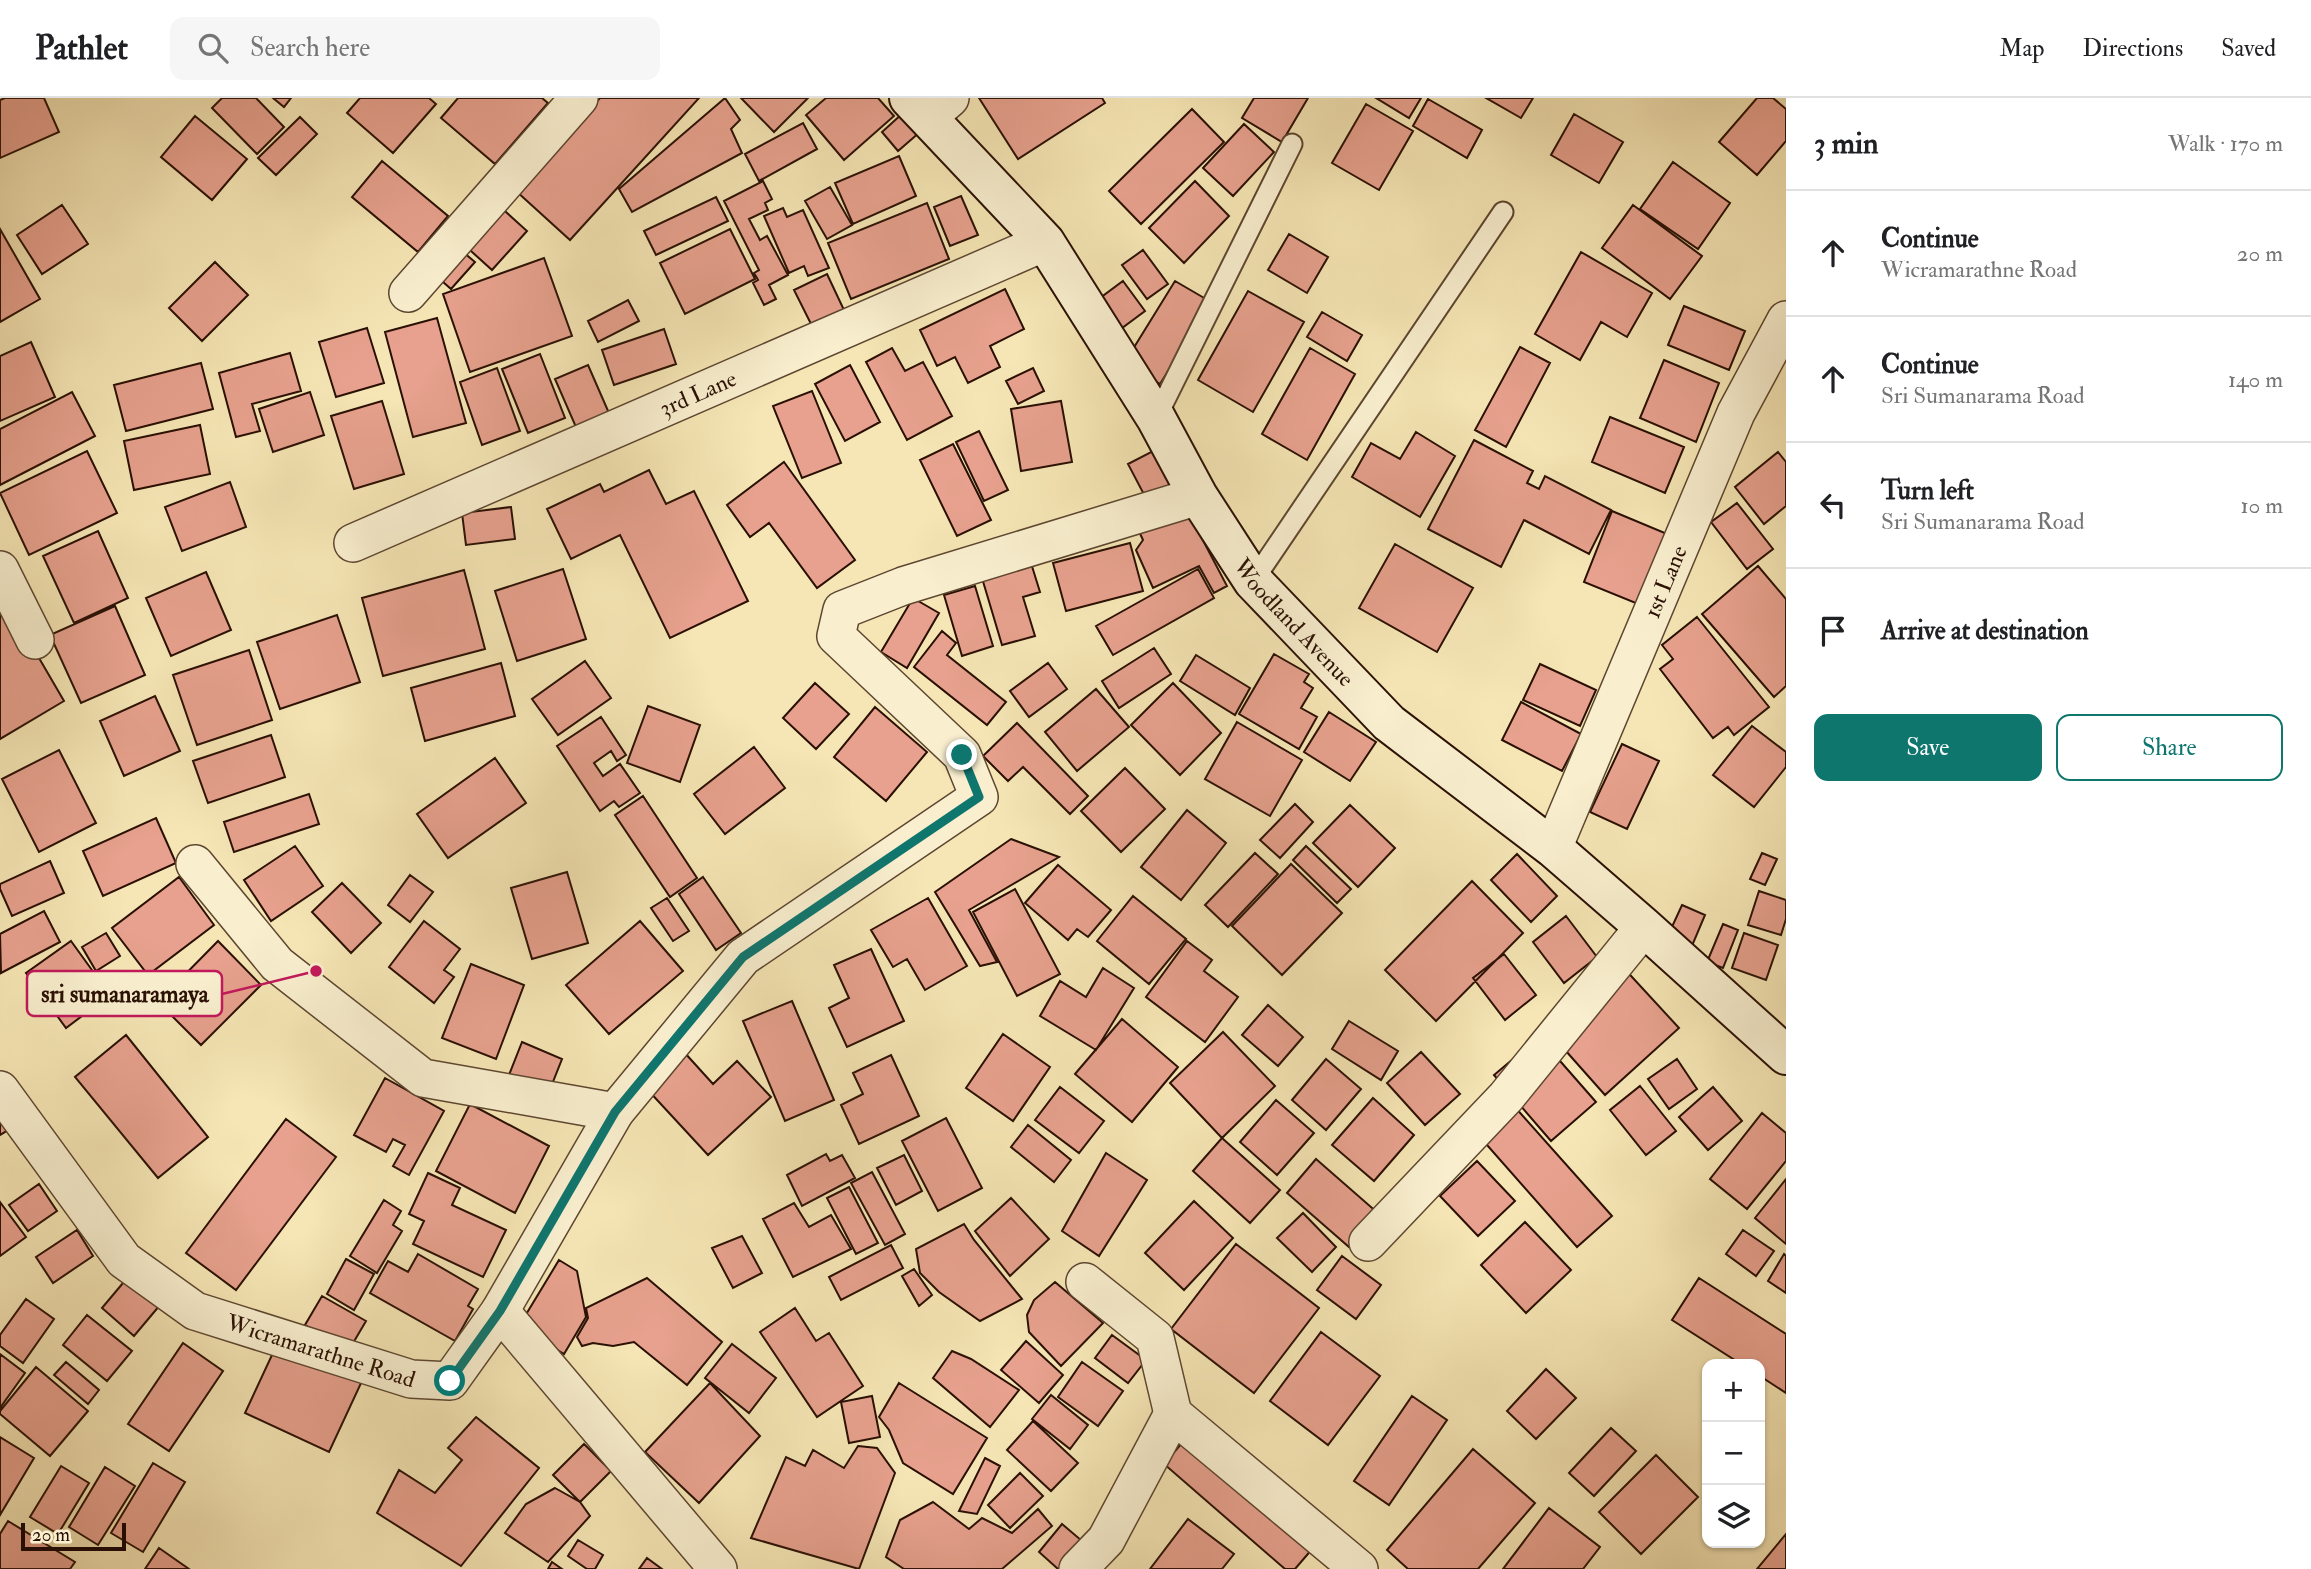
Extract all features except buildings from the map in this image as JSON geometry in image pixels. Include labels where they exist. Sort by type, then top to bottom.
[{"type":"street","points":[[408,293],[579,98]]},
{"type":"street","name":"Woodland Avenue","points":[[929,104],[1045,243],[1156,418],[1198,496],[1253,581],[1389,723],[1553,848],[1786,1055]]},
{"type":"street","name":"3rd Lane","points":[[353,543],[1045,243]]},
{"type":"street","name":"1st Lane","points":[[1553,848],[1736,413],[1786,320]]},
{"type":"street","points":[[718,1569],[500,1311],[615,1112],[743,957],[979,797],[962,755],[836,636],[842,610],[903,586],[1198,496]]},
{"type":"street","points":[[0,570],[35,640]]},
{"type":"street","points":[[195,864],[277,964],[423,1078],[615,1112]]},
{"type":"street","points":[[1368,1242],[1506,1097],[1644,927]]},
{"type":"street","name":"Wicramarathne Road","points":[[0,1090],[124,1260],[195,1311],[411,1379],[450,1381],[500,1311]]},
{"type":"street","points":[[1085,1282],[1155,1338],[1173,1414],[1359,1569]]},
{"type":"street","points":[[1078,1569],[1105,1540],[1173,1414]]},
{"type":"lane","points":[[1156,418],[1292,144]]},
{"type":"lane","points":[[1253,581],[1503,212]]},
{"type":"place","name":"sri sumanaramaya","points":[[316,971]]},
{"type":"route","points":[[450,1381],[500,1311],[615,1112],[743,957],[979,797],[962,755]]}]
